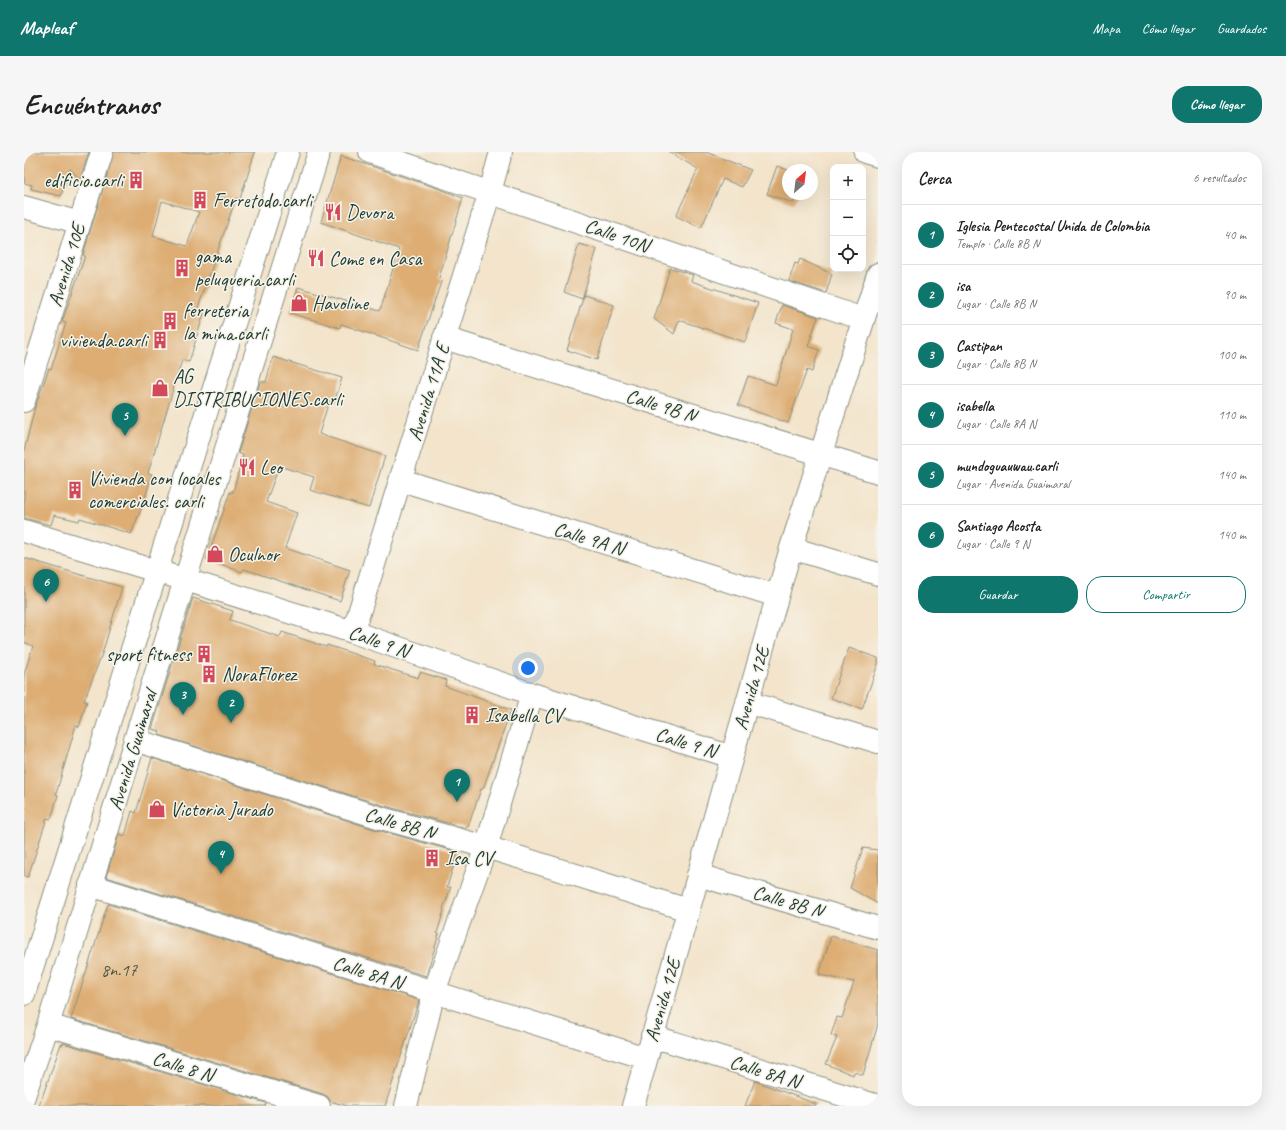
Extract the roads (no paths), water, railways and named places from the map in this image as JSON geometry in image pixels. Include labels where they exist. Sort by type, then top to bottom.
[{"type":"street","name":"Avenida 10E","points":[[24,402],[29,370],[80,223],[102,152]]},
{"type":"street","name":"Avenida Guaimaral","points":[[24,994],[288,152]]},
{"type":"street","name":"Avenida Guaimaral","points":[[24,1096],[31,1051],[48,1025],[135,740],[319,152]]},
{"type":"street","name":"Calle 10N","points":[[370,152],[863,319]]},
{"type":"street","name":"Avenida 11A E","points":[[353,632],[490,192],[501,152]]},
{"type":"street","points":[[865,152],[878,156]]},
{"type":"street","points":[[24,207],[80,223]]},
{"type":"street","name":"Avenida 12E","points":[[633,1106],[791,548],[878,274]]},
{"type":"street","name":"Calle 9B N","points":[[444,338],[878,472]]},
{"type":"street","name":"Calle 9A N","points":[[401,480],[777,596]]},
{"type":"street","name":"Calle 9 N","points":[[24,531],[353,632],[532,694],[732,757]]},
{"type":"street","points":[[791,548],[878,574]]},
{"type":"street","points":[[406,1106],[434,992],[486,847],[532,694]]},
{"type":"street","points":[[747,702],[878,742]]},
{"type":"street","name":"Calle 8B N","points":[[135,740],[381,818],[486,847],[688,910]]},
{"type":"street","name":"Calle 8B N","points":[[698,875],[878,928]]},
{"type":"street","name":"Calle 8A N","points":[[90,885],[646,1058]]},
{"type":"street","name":"Calle 8 N","points":[[48,1025],[319,1106]]},
{"type":"street","name":"Calle 8A N","points":[[652,1036],[878,1106]]},
{"type":"place","name":"edificio.carli","points":[[136,180]]},
{"type":"place","name":"Ferretodo.carli","points":[[200,200]]},
{"type":"place","name":"Devora","points":[[333,212]]},
{"type":"place","name":"Come en Casa","points":[[316,258]]},
{"type":"place","name":"gama peluqueria.carli","points":[[182,268]]},
{"type":"place","name":"Havoline","points":[[299,303]]},
{"type":"place","name":"ferreteria la mina.carli","points":[[170,321]]},
{"type":"place","name":"vivienda.carli","points":[[160,340]]},
{"type":"place","name":"AG DISTRIBUCIONES.carli","points":[[160,388]]},
{"type":"place","name":"mundoguauwau.carli","points":[[125,436]]},
{"type":"place","name":"Leo","points":[[247,467]]},
{"type":"place","name":"Vivienda con locales comerciales. carli","points":[[75,490]]},
{"type":"place","name":"Oculnor","points":[[215,554]]},
{"type":"place","name":"Santiago Acosta","points":[[46,602]]},
{"type":"place","name":"sport fitness","points":[[204,654]]},
{"type":"place","name":"NoraFlorez","points":[[209,674]]},
{"type":"place","name":"Castipan","points":[[183,715]]},
{"type":"place","name":"Isabella CV","points":[[472,715]]},
{"type":"place","name":"isa","points":[[231,723]]},
{"type":"place","name":"Iglesia Pentecostal Unida de Colombia","points":[[457,802]]},
{"type":"place","name":"Victoria Jurado","points":[[157,809]]},
{"type":"place","name":"Isa CV","points":[[432,858]]},
{"type":"place","name":"isabella","points":[[221,874]]}]
